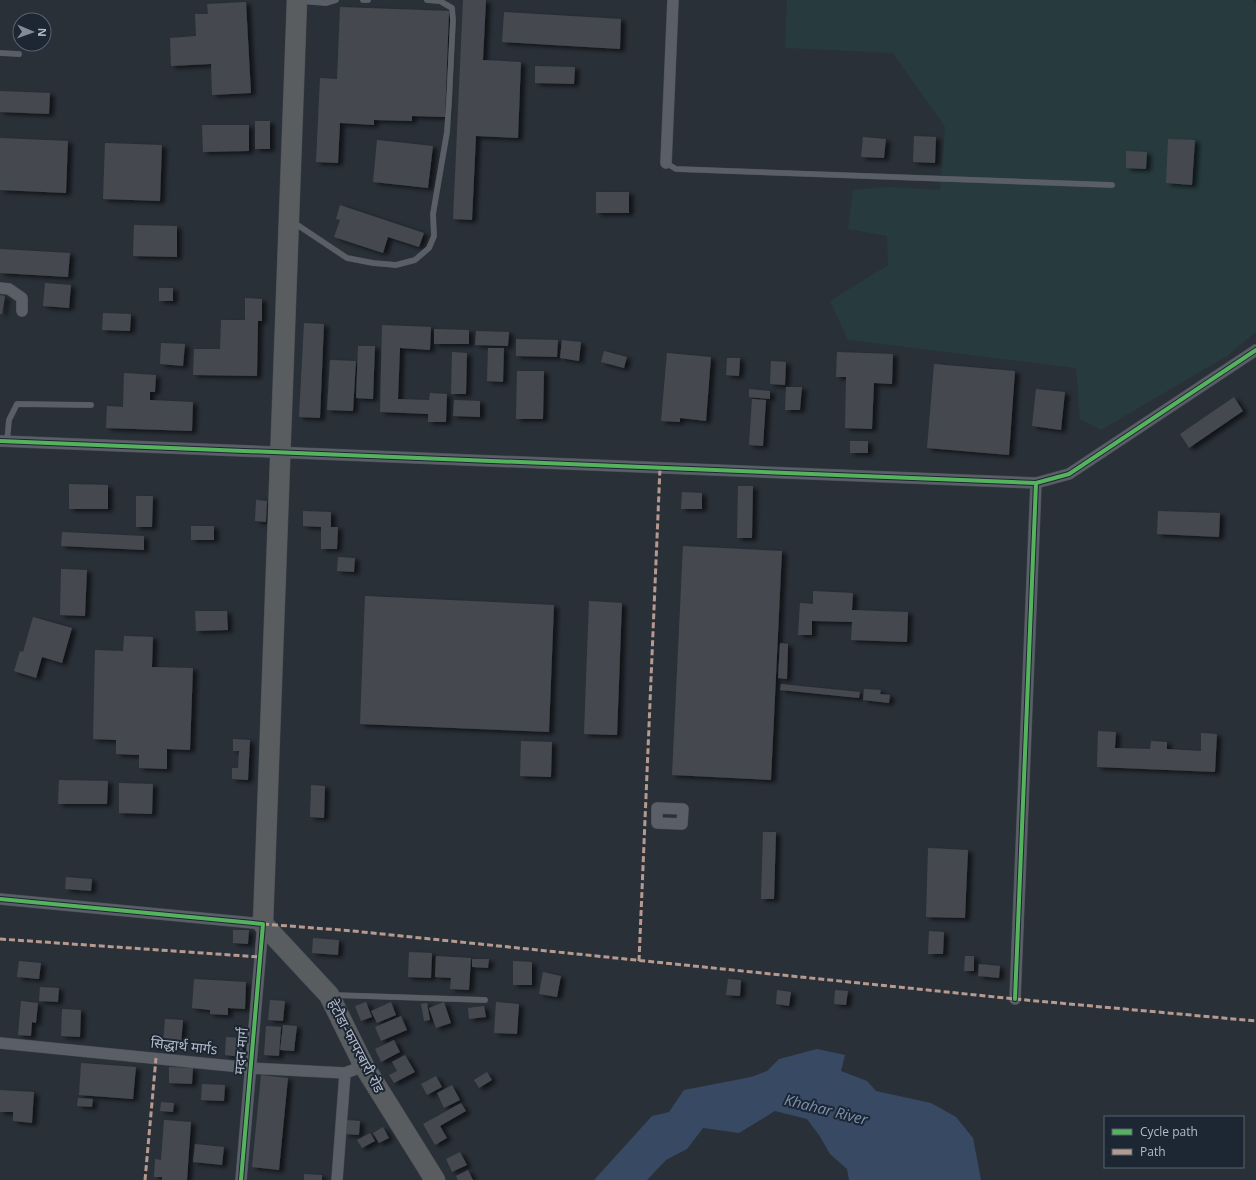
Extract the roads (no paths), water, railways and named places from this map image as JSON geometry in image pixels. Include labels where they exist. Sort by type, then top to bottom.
[{"type":"highway","points":[[263,924],[297,0]]},
{"type":"highway","name":"हेटौडा-फापरबारी रोड","points":[[263,924],[328,995],[364,1066],[436,1180]]},
{"type":"street","points":[[666,163],[673,0]]},
{"type":"street","points":[[0,288],[9,289],[22,298],[22,311]]},
{"type":"street","points":[[4,441],[1036,483],[1069,474],[1256,350]]},
{"type":"street","points":[[1015,999],[1036,483]]},
{"type":"street","points":[[0,899],[263,924]]},
{"type":"street","name":"मदन मार्ग","points":[[241,1180],[263,924]]},
{"type":"street","name":"सिद्धार्थ मार्गs","points":[[0,1043],[250,1068],[345,1073],[364,1066]]},
{"type":"street","points":[[337,1180],[345,1073]]},
{"type":"lane","points":[[297,0],[326,3],[336,0]]},
{"type":"lane","points":[[363,0],[368,0]]},
{"type":"lane","points":[[289,219],[347,258],[373,263],[396,265],[415,260],[429,248],[434,236],[433,214],[447,132],[453,20],[452,8],[440,1],[427,0]]},
{"type":"lane","points":[[0,53],[19,54]]},
{"type":"lane","points":[[666,163],[676,169],[1112,185]]},
{"type":"lane","points":[[4,441],[9,420],[17,404],[91,405]]},
{"type":"lane","points":[[328,995],[485,1000]]},
{"type":"water","name":"Khahar River","points":[[817,1049],[845,1055],[841,1071],[867,1081],[876,1091],[931,1103],[956,1117],[973,1138],[981,1180],[849,1180],[847,1169],[830,1154],[819,1135],[807,1119],[775,1111],[739,1133],[703,1128],[687,1149],[666,1160],[647,1180],[594,1180],[652,1116],[669,1112],[684,1090],[751,1077],[767,1071],[779,1059]]}]
